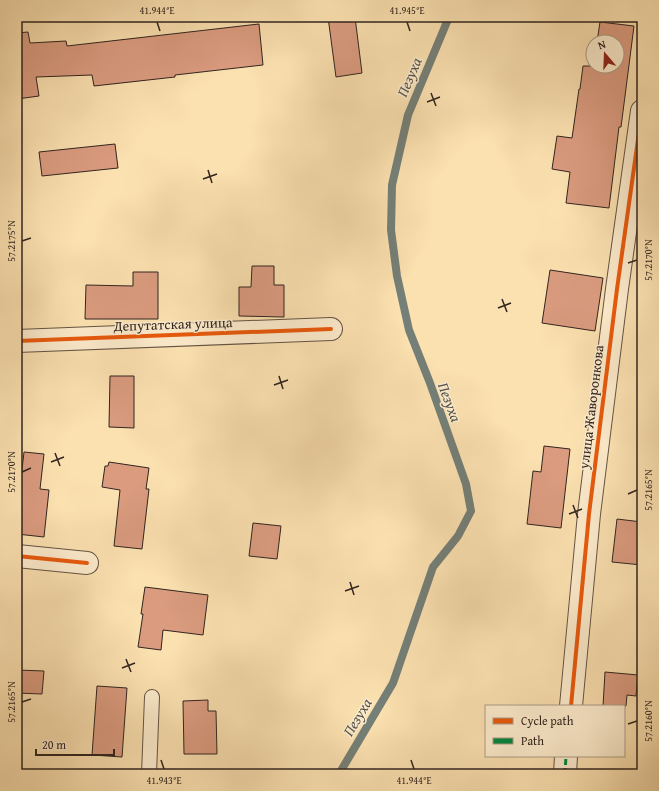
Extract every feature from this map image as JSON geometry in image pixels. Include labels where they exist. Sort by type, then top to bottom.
[{"type":"street","name":"улица Жаворонкова","points":[[571,705],[589,514],[617,289],[642,111]]},
{"type":"street","name":"Депутатская улица","points":[[17,341],[331,329]]},
{"type":"street","points":[[17,556],[87,563]]},
{"type":"street","points":[[565,774],[566,757]]},
{"type":"lane","points":[[149,774],[152,697]]},
{"type":"building","points":[[328,17],[355,17],[362,73],[336,77]]},
{"type":"building","points":[[600,22],[634,26],[609,208],[566,203],[570,172],[552,169],[557,136],[572,138],[583,66],[585,66],[585,74],[625,74],[625,34],[598,34]]},
{"type":"building","points":[[259,24],[263,65],[94,86],[92,75],[36,77],[39,96],[17,99],[17,33],[28,32],[30,43],[66,41],[67,46]]},
{"type":"building","points":[[115,144],[118,168],[42,176],[39,152]]},
{"type":"building","points":[[252,266],[274,266],[274,285],[284,285],[284,317],[239,316],[239,287],[251,287]]},
{"type":"building","points":[[550,270],[603,278],[595,331],[542,323]]},
{"type":"building","points":[[133,272],[158,272],[158,319],[85,319],[86,285],[133,286]]},
{"type":"building","points":[[110,376],[134,376],[134,428],[109,427]]},
{"type":"building","points":[[544,446],[570,449],[561,528],[527,524],[533,471],[541,472]]},
{"type":"building","points":[[24,452],[44,454],[40,489],[49,490],[44,537],[17,534],[17,487],[20,487]]},
{"type":"building","points":[[109,462],[149,468],[146,489],[149,489],[142,549],[114,546],[120,490],[102,487],[105,466],[108,466]]},
{"type":"building","points":[[617,519],[642,522],[642,565],[612,562]]},
{"type":"building","points":[[253,523],[281,526],[277,559],[249,556]]},
{"type":"building","points":[[145,587],[208,595],[203,635],[163,630],[161,650],[138,647]]},
{"type":"building","points":[[17,670],[44,671],[42,694],[17,693]]},
{"type":"building","points":[[605,672],[638,675],[636,696],[627,695],[626,706],[603,705]]},
{"type":"building","points":[[97,686],[127,688],[122,757],[92,755]]},
{"type":"building","points":[[208,700],[208,711],[216,711],[217,754],[184,754],[183,701]]},
{"type":"waterway","name":"Пезуха","points":[[339,774],[393,683],[433,567],[458,536],[471,511],[466,484],[430,383],[409,330],[397,276],[391,230],[392,185],[408,115],[449,17]]},
{"type":"marked path","points":[[565,774],[566,757]]},
{"type":"cycle path","points":[[571,705],[589,514],[617,289],[642,111]]},
{"type":"cycle path","points":[[17,341],[331,329]]},
{"type":"cycle path","points":[[17,556],[87,563]]}]
